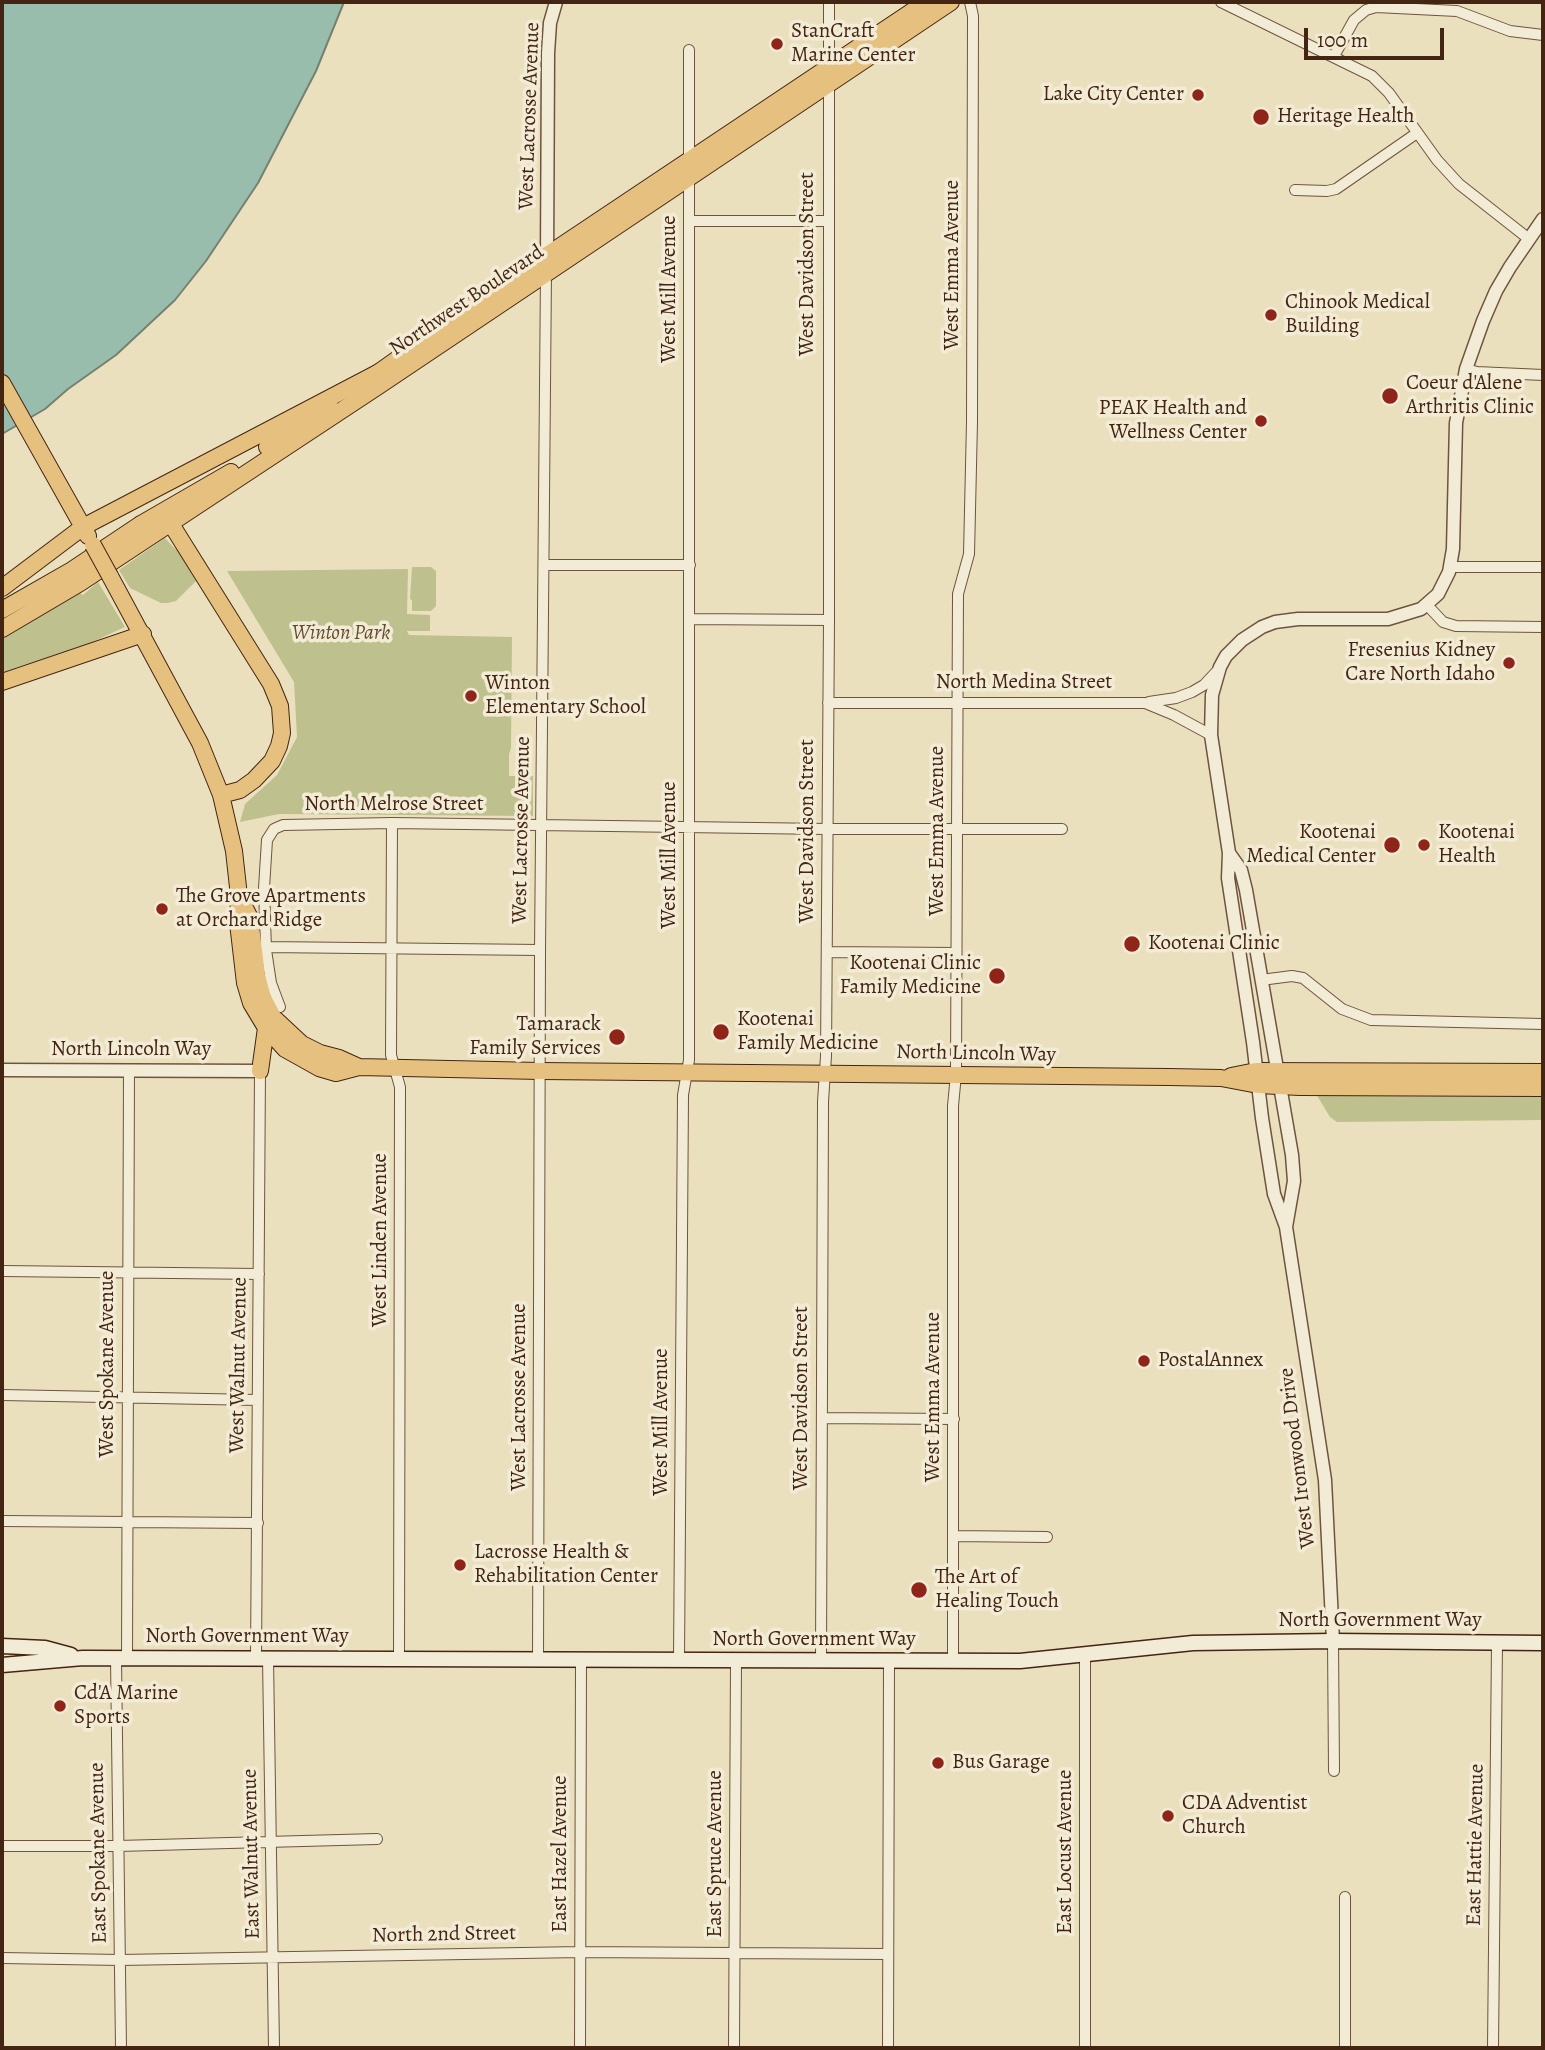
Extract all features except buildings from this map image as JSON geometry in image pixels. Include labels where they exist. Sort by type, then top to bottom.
[{"type":"main road","name":"Northwest Boulevard","points":[[2,629],[48,603],[170,524],[547,264],[689,160],[926,2]]},
{"type":"main road","name":"Northwest Boulevard","points":[[2,610],[233,471],[383,370],[483,298],[547,264],[689,177],[951,2]]},
{"type":"main road","points":[[2,587],[83,527],[383,370]]},
{"type":"main road","points":[[2,383],[143,634],[200,743],[221,795],[234,851],[239,896],[237,923],[245,983],[251,1003],[266,1028],[291,1054],[319,1068],[337,1073],[359,1067]]},
{"type":"main road","points":[[141,524],[161,520],[170,524],[271,684],[280,706],[282,733],[272,761],[240,790],[221,795]]},
{"type":"main road","points":[[2,682],[143,634]]},
{"type":"main road","points":[[239,896],[250,918],[257,976],[263,998],[274,1017],[302,1044],[359,1067]]},
{"type":"main road","points":[[260,1071],[266,1028]]},
{"type":"main road","points":[[260,1071],[282,1054],[291,1054]]},
{"type":"main road","name":"North Lincoln Way","points":[[359,1067],[1278,1078]]},
{"type":"main road","points":[[1278,1078],[1543,1072]]},
{"type":"main road","points":[[1278,1078],[1543,1088]]},
{"type":"main road","name":"North Government Way","points":[[2,1665],[83,1658],[1020,1661],[1194,1643],[1543,1643]]},
{"type":"main road","name":"North Government Way","points":[[2,1646],[45,1648],[83,1658]]},
{"type":"street","name":"West Lacrosse Avenue","points":[[538,1659],[540,950],[548,53],[550,23],[556,2]]},
{"type":"street","name":"West Davidson Street","points":[[821,1661],[822,1112],[825,1073],[828,829],[829,2]]},
{"type":"street","name":"West Emma Avenue","points":[[953,1661],[953,1106],[956,1074],[958,594],[969,554],[972,422],[973,16],[970,2]]},
{"type":"street","points":[[1221,2],[1357,67],[1381,83],[1437,160],[1459,184],[1529,239]]},
{"type":"street","points":[[1334,57],[1354,20],[1366,10],[1376,8],[1407,7],[1457,11],[1510,31],[1543,35]]},
{"type":"street","name":"West Mill Avenue","points":[[679,1660],[683,1108],[689,1060],[689,50]]},
{"type":"street","points":[[1294,190],[1327,191],[1336,188],[1417,133]]},
{"type":"street","points":[[1543,219],[1496,291],[1466,369],[1456,423],[1451,567],[1444,585],[1427,605],[1443,622],[1456,626],[1543,627]]},
{"type":"street","points":[[689,221],[827,221]]},
{"type":"street","points":[[1466,369],[1477,372],[1543,375]]},
{"type":"street","points":[[544,565],[690,565]]},
{"type":"street","points":[[1451,567],[1543,567]]},
{"type":"street","name":"West Ironwood Drive","points":[[1334,1770],[1333,1641],[1325,1480],[1286,1227],[1274,1195],[1228,878],[1229,853],[1211,735],[1212,695],[1226,656],[1253,631],[1275,622],[1298,619],[1388,619],[1421,610],[1427,605]]},
{"type":"street","points":[[690,619],[829,620]]},
{"type":"street","points":[[1145,703],[1185,695],[1203,685],[1220,667]]},
{"type":"street","name":"North Medina Street","points":[[828,703],[1145,703],[1211,735]]},
{"type":"street","name":"North Melrose Street","points":[[266,947],[265,851],[267,840],[274,829],[283,825],[392,823],[957,830],[1062,828]]},
{"type":"street","name":"West Linden Avenue","points":[[392,823],[391,1055],[400,1087],[399,1659]]},
{"type":"street","name":"West Ironwood Drive","points":[[1229,853],[1241,870],[1246,890],[1294,1181],[1286,1227]]},
{"type":"street","points":[[280,1007],[271,983],[266,947],[540,950]]},
{"type":"street","points":[[827,952],[957,953]]},
{"type":"street","points":[[1261,980],[1292,976],[1303,978],[1342,1009],[1370,1020],[1543,1024]]},
{"type":"street","name":"North Lincoln Way","points":[[2,1070],[260,1071]]},
{"type":"street","name":"West Spokane Avenue","points":[[121,1658],[128,1521],[129,1071]]},
{"type":"street","name":"West Walnut Avenue","points":[[260,1071],[258,1523],[262,1658]]},
{"type":"street","points":[[2,1271],[259,1274]]},
{"type":"street","points":[[2,1395],[258,1399]]},
{"type":"street","points":[[822,1418],[954,1419]]},
{"type":"street","points":[[2,1521],[258,1523]]},
{"type":"street","points":[[954,1536],[1047,1537]]},
{"type":"street","name":"East Hattie Avenue","points":[[1493,2048],[1497,1643]]},
{"type":"street","name":"East Locust Avenue","points":[[1085,1655],[1085,2048]]},
{"type":"street","name":"East Spokane Avenue","points":[[121,1658],[118,1846],[121,2048]]},
{"type":"street","name":"East Walnut Avenue","points":[[262,1658],[271,1841],[274,2048]]},
{"type":"street","name":"East Hazel Avenue","points":[[580,2048],[581,1660]]},
{"type":"street","name":"East Spruce Avenue","points":[[734,2048],[736,1660]]},
{"type":"street","points":[[888,2048],[889,1661]]},
{"type":"street","points":[[2,1846],[118,1846],[377,1839]]},
{"type":"street","points":[[1345,1896],[1345,2048]]},
{"type":"street","name":"North 2nd Street","points":[[2,1958],[120,1960],[580,1952],[888,1954]]},
{"type":"green space","points":[[165,538],[175,549],[178,547],[196,581],[176,601],[161,603],[130,588],[119,570]]},
{"type":"green space","points":[[412,567],[431,567],[436,571],[436,606],[431,611],[412,611]]},
{"type":"green space","name":"Winton Park","points":[[408,569],[407,614],[430,615],[430,631],[407,631],[409,635],[512,637],[509,776],[533,776],[533,816],[279,814],[240,822],[245,804],[277,775],[297,737],[294,682],[227,571]]},
{"type":"green space","points":[[98,582],[125,627],[88,644],[2,673],[2,633],[84,586],[80,593],[83,595]]},
{"type":"green space","points":[[1316,1094],[1543,1096],[1543,1120],[1337,1122],[1330,1117]]},
{"type":"shaded area","points":[[2,2],[344,2],[316,71],[258,183],[206,261],[175,300],[116,355],[45,409],[2,434]]},
{"type":"place","name":"StanCraft Marine Center","points":[[777,44]]},
{"type":"place","name":"Lake City Center","points":[[1198,95]]},
{"type":"place","name":"Heritage Health","points":[[1261,117]]},
{"type":"place","name":"Chinook Medical Building","points":[[1271,315]]},
{"type":"place","name":"Coeur d'Alene Arthritis Clinic","points":[[1390,396]]},
{"type":"place","name":"PEAK Health and Wellness Center","points":[[1261,421]]},
{"type":"place","name":"Fresenius Kidney Care North Idaho","points":[[1509,663]]},
{"type":"place","name":"Winton Elementary School","points":[[471,696]]},
{"type":"place","name":"Kootenai Medical Center","points":[[1392,845]]},
{"type":"place","name":"Kootenai Health","points":[[1424,845]]},
{"type":"place","name":"The Grove Apartments at Orchard Ridge","points":[[162,909]]},
{"type":"place","name":"Kootenai Clinic","points":[[1132,944]]},
{"type":"place","name":"Kootenai Clinic Family Medicine","points":[[997,976]]},
{"type":"place","name":"Kootenai Family Medicine","points":[[721,1032]]},
{"type":"place","name":"Tamarack Family Services","points":[[617,1037]]},
{"type":"place","name":"PostalAnnex","points":[[1144,1361]]},
{"type":"place","name":"Lacrosse Health & Rehabilitation Center","points":[[460,1565]]},
{"type":"place","name":"The Art of Healing Touch","points":[[919,1590]]},
{"type":"place","name":"Cd'A Marine Sports","points":[[60,1706]]},
{"type":"place","name":"Bus Garage","points":[[938,1763]]},
{"type":"place","name":"CDA Adventist Church","points":[[1168,1816]]}]
